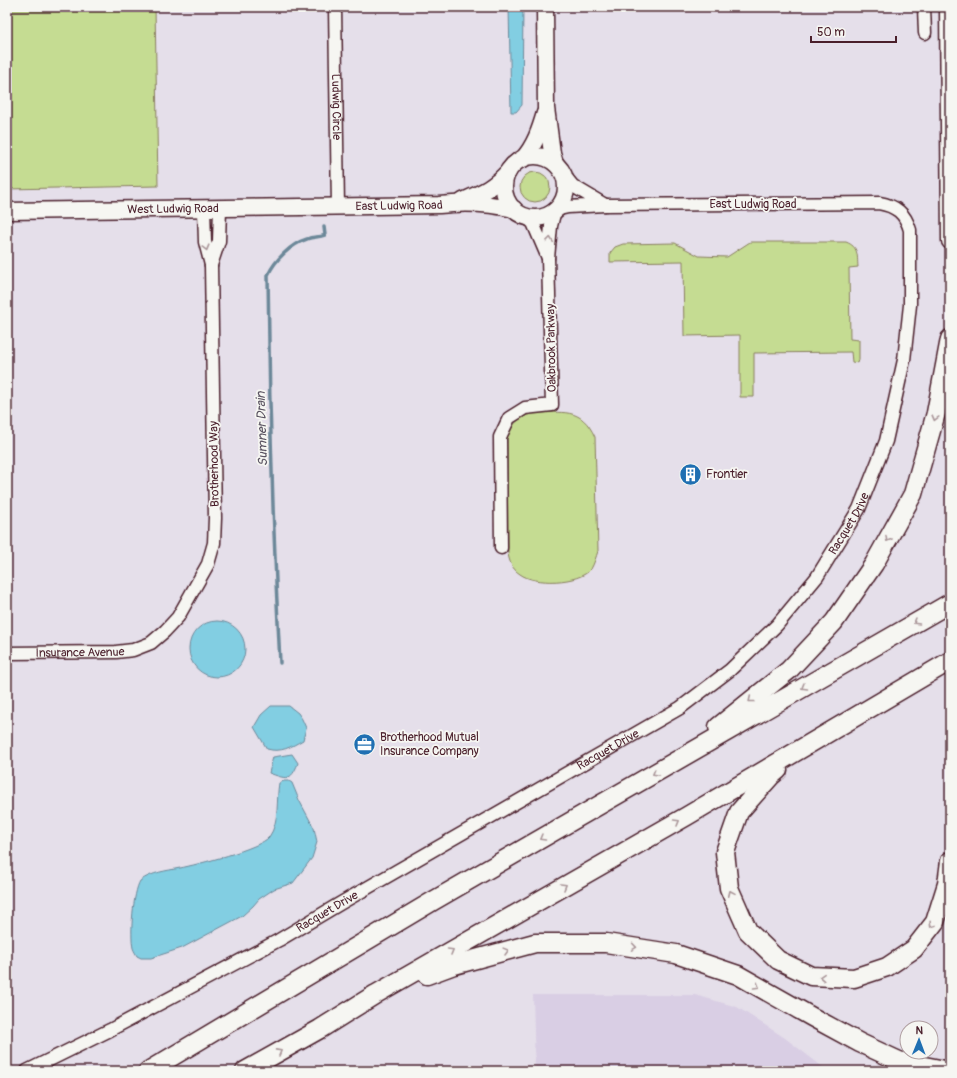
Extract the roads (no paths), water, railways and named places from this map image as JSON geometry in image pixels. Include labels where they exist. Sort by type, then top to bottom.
[{"type":"highway","points":[[672,764],[788,670],[834,622],[874,564],[912,494],[936,413],[950,339]]},
{"type":"highway","points":[[148,1071],[433,901],[950,603]]},
{"type":"highway","points":[[245,1071],[320,1029],[376,994],[687,816],[950,661]]},
{"type":"highway","points":[[810,744],[771,776],[739,812],[725,852],[729,888],[748,931],[778,960],[811,976],[854,978],[887,967],[914,949],[935,922],[947,884],[950,861]]},
{"type":"highway","points":[[376,994],[454,965],[535,943],[606,942],[676,954],[738,975],[812,1018],[860,1043],[900,1061],[950,1071]]},
{"type":"main road","points":[[545,7],[546,108],[552,153],[566,183],[566,191],[560,205],[555,210],[548,215],[539,217],[520,212],[507,199],[504,187],[509,171],[531,150],[538,136],[546,108]]},
{"type":"main road","points":[[948,7],[950,241]]},
{"type":"main road","points":[[523,159],[539,156],[546,158],[559,169]]},
{"type":"main road","name":"East Ludwig Road","points":[[460,202],[486,192],[497,184],[509,171]]},
{"type":"main road","name":"East Ludwig Road","points":[[338,207],[439,205],[460,202],[488,204],[520,212]]},
{"type":"main road","name":"West Ludwig Road","points":[[7,211],[338,207]]},
{"type":"street","name":"Ludwig Circle","points":[[335,7],[338,207]]},
{"type":"street","points":[[924,7],[925,33]]},
{"type":"street","points":[[559,169],[573,186],[606,205]]},
{"type":"street","name":"East Ludwig Road","points":[[555,210],[568,207],[606,205],[879,203],[887,204],[899,210]]},
{"type":"street","name":"Brotherhood Way","points":[[151,643],[166,631],[178,617],[208,564],[214,543],[215,518],[211,265],[205,242],[204,209]]},
{"type":"street","name":"Brotherhood Way","points":[[211,265],[220,241],[220,209]]},
{"type":"street","name":"Oakbrook Parkway","points":[[501,548],[500,437],[509,418],[525,408],[552,405],[548,258],[551,226],[555,210]]},
{"type":"street","name":"Racquet Drive","points":[[27,1071],[110,1030],[279,940],[680,708],[730,670],[777,625],[817,577],[859,509],[886,441],[904,360],[910,305],[910,230],[906,219],[899,210]]},
{"type":"street","name":"Oakbrook Parkway","points":[[520,212],[533,223],[548,258]]},
{"type":"street","name":"Insurance Avenue","points":[[7,653],[116,652],[133,650],[151,643]]},
{"type":"water","points":[[509,7],[523,7],[522,105],[516,112],[511,112]]},
{"type":"water","points":[[212,621],[222,621],[237,629],[243,638],[245,649],[243,660],[237,669],[222,677],[212,677],[201,672],[194,665],[189,654],[189,644],[194,633],[201,626]]},
{"type":"water","points":[[271,706],[289,706],[298,713],[306,728],[303,740],[281,750],[267,749],[254,727],[261,715]]},
{"type":"water","points":[[292,754],[298,763],[290,776],[280,777],[269,773],[273,757]]},
{"type":"water","points":[[289,781],[292,783],[314,828],[317,842],[312,858],[293,883],[274,889],[259,899],[242,916],[182,948],[151,958],[141,958],[137,956],[132,942],[132,924],[134,904],[140,881],[164,871],[213,860],[242,851],[264,841],[269,837],[275,824],[279,783]]},
{"type":"waterway","name":"Sumner Drain","points":[[280,663],[275,566],[269,372],[268,275],[279,258],[289,249],[301,241],[325,235],[324,227]]},
{"type":"place","name":"Frontier","points":[[690,474]]},
{"type":"place","name":"Brotherhood Mutual Insurance Company","points":[[365,744]]}]
